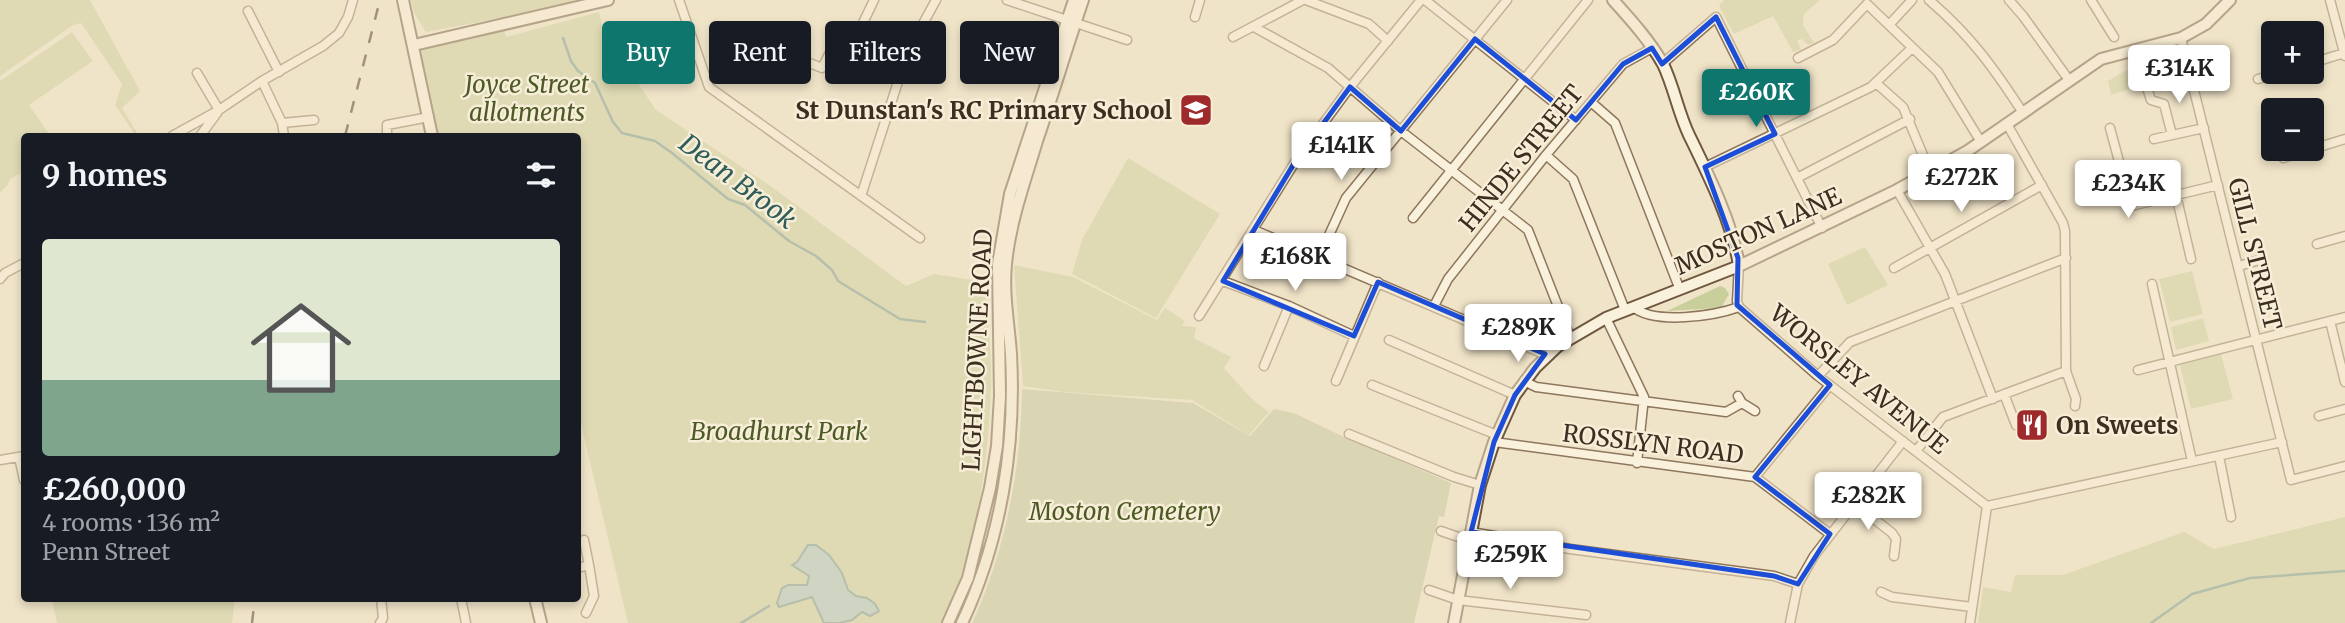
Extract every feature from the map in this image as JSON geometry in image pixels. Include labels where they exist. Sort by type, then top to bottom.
[{"type":"street","points":[[177,133],[323,46],[339,33],[348,18],[353,0]]},
{"type":"street","points":[[403,0],[432,133]]},
{"type":"street","points":[[414,45],[608,0]]},
{"type":"street","points":[[679,0],[709,87],[920,238]]},
{"type":"street","points":[[864,21],[874,0]]},
{"type":"street","points":[[924,21],[936,0]]},
{"type":"street","points":[[1007,0],[1127,40]]},
{"type":"street","name":"LIGHTBOWNE ROAD","points":[[962,623],[986,563],[1000,512],[1005,478],[1010,432],[1011,355],[1006,310],[1006,265],[1009,247],[1019,197],[1071,21],[1074,0]]},
{"type":"street","name":"LIGHTBOWNE ROAD","points":[[948,623],[968,578],[998,446],[998,264],[1010,194],[1071,21],[1083,0]]},
{"type":"street","points":[[1195,17],[1200,0]]},
{"type":"street","points":[[1233,37],[1305,0],[1369,24],[1388,41]]},
{"type":"street","points":[[1199,316],[1295,162],[1350,87],[1423,0],[1576,120]]},
{"type":"street","points":[[1319,257],[1346,198],[1507,0]]},
{"type":"street","points":[[1413,218],[1588,0]]},
{"type":"street","points":[[1614,0],[1662,64],[1681,116],[1705,167],[1740,266]]},
{"type":"street","points":[[1889,25],[1912,0]]},
{"type":"street","points":[[1929,0],[1957,24],[1989,61],[2023,113]]},
{"type":"street","points":[[2009,0],[2024,16],[2069,80]]},
{"type":"street","points":[[2091,0],[2114,37]]},
{"type":"street","name":"MOSTON LANE","points":[[1454,623],[1480,485],[1495,439],[1524,381],[1546,355],[1570,337],[1606,318],[1740,266],[1897,190],[1981,142],[2069,80],[2107,57],[2181,38],[2206,24],[2230,0]]},
{"type":"street","points":[[2324,60],[2345,55],[2330,0]]},
{"type":"street","points":[[1798,58],[1833,40],[1867,4],[1938,72],[1981,142]]},
{"type":"street","points":[[248,11],[279,72]]},
{"type":"street","points":[[1662,64],[1716,17],[1822,228]]},
{"type":"street","points":[[1254,27],[1328,68],[1401,131],[1528,230],[1570,337]]},
{"type":"street","name":"GILL STREET","points":[[2181,38],[2291,480],[2345,466]]},
{"type":"street","name":"HINDE STREET","points":[[1434,306],[1448,279],[1546,155],[1623,64],[1652,48]]},
{"type":"street","points":[[1705,167],[1876,83],[1912,48]]},
{"type":"street","points":[[811,64],[822,68],[825,62]]},
{"type":"street","points":[[197,74],[219,110]]},
{"type":"street","points":[[262,81],[282,123],[284,133]]},
{"type":"street","points":[[1876,83],[1903,107],[1930,172]]},
{"type":"street","points":[[862,196],[898,84]]},
{"type":"street","points":[[2148,91],[2151,100],[2164,104],[2172,135]]},
{"type":"street","points":[[1591,102],[1615,122],[1680,290]]},
{"type":"street","points":[[202,133],[219,110]]},
{"type":"street","points":[[387,133],[387,125],[429,117]]},
{"type":"street","points":[[282,123],[314,120]]},
{"type":"street","points":[[1797,178],[1910,120]]},
{"type":"street","points":[[2007,124],[2063,223],[2066,258],[2066,371],[2076,399],[2075,406]]},
{"type":"street","points":[[2110,128],[2131,206],[2218,185]]},
{"type":"street","points":[[2154,139],[2204,128]]},
{"type":"street","points":[[2324,145],[2345,139]]},
{"type":"street","points":[[1546,155],[1573,179],[1629,308],[1647,315],[1721,314],[1739,307]]},
{"type":"street","points":[[1894,268],[2042,185]]},
{"type":"street","points":[[1897,190],[1945,274],[1993,398]]},
{"type":"street","points":[[2176,195],[2190,259]]},
{"type":"street","points":[[1254,230],[1546,355]]},
{"type":"street","points":[[2317,244],[2345,236]]},
{"type":"street","points":[[1818,376],[1850,342],[2066,258]]},
{"type":"street","points":[[2239,266],[2263,260]]},
{"type":"street","points":[[2,273],[21,264]]},
{"type":"street","name":"WORSLEY AVENUE","points":[[1740,266],[1737,302],[1739,307],[1818,376],[1987,506]]},
{"type":"street","points":[[1223,281],[1289,306],[1354,336]]},
{"type":"street","points":[[1336,380],[1378,282]]},
{"type":"street","points":[[2152,284],[2192,461]]},
{"type":"street","points":[[1647,302],[1647,315]]},
{"type":"street","points":[[1264,366],[1289,306]]},
{"type":"street","points":[[2138,370],[2345,317]]},
{"type":"street","points":[[1606,318],[1644,397],[1637,463]]},
{"type":"street","points":[[2330,321],[2345,382]]},
{"type":"street","points":[[1389,340],[1516,395]]},
{"type":"street","points":[[1916,451],[1943,417],[2066,371]]},
{"type":"street","points":[[1524,381],[1536,387],[1726,412],[1740,399],[1755,411]]},
{"type":"street","name":"ROSSLYN ROAD","points":[[1372,385],[1495,439],[1637,463],[1755,477],[1830,534]]},
{"type":"street","points":[[1755,477],[1830,385]]},
{"type":"street","points":[[2004,394],[2016,425]]},
{"type":"street","points":[[2319,416],[2345,409]]},
{"type":"street","points":[[1349,433],[1454,477],[1480,485]]},
{"type":"street","points":[[1790,623],[1798,584],[1830,534],[1903,441]]},
{"type":"street","points":[[1970,623],[1987,506],[2282,442]]},
{"type":"street","points":[[0,460],[21,456]]},
{"type":"street","points":[[2218,456],[2231,517]]},
{"type":"street","points":[[1854,503],[1892,533],[1896,544],[1894,556]]},
{"type":"street","points":[[1441,531],[1774,576],[1798,584]]},
{"type":"street","points":[[584,540],[594,596],[586,613]]},
{"type":"street","points":[[581,567],[589,565]]},
{"type":"street","points":[[1429,590],[1458,600],[1586,615]]},
{"type":"street","points":[[1881,592],[1892,597],[1972,607]]},
{"type":"street","points":[[380,623],[383,618],[381,602]]},
{"type":"street","points":[[462,602],[466,623]]},
{"type":"street","points":[[536,602],[541,623]]},
{"type":"highlighted area","points":[[1716,17],[1775,134],[1705,167],[1738,258],[1737,305],[1830,385],[1755,477],[1830,534],[1798,584],[1774,576],[1471,532],[1494,442],[1515,395],[1545,354],[1378,282],[1354,336],[1223,281],[1295,162],[1350,87],[1401,131],[1475,39],[1576,120],[1623,64],[1652,48],[1662,64]]},
{"type":"green space","points":[[0,0],[90,0],[140,91],[122,108],[137,133],[134,133],[115,105],[122,84],[81,23],[73,25],[0,76]]},
{"type":"green space","points":[[411,0],[579,0],[426,32],[414,13]]},
{"type":"green space","points":[[1724,0],[1820,0],[1804,14],[1803,25],[1814,43],[1808,45],[1802,39],[1797,40],[1801,50],[1793,52],[1773,16],[1734,34],[1719,6]]},
{"type":"green space","name":"Broadhurst Park","points":[[599,12],[602,24],[602,84],[638,84],[656,110],[769,185],[906,286],[934,274],[985,282],[991,389],[987,448],[972,539],[954,596],[942,623],[628,623],[581,424],[581,133],[431,133],[414,45],[503,25],[506,37]]},
{"type":"green space","points":[[72,32],[93,61],[29,105],[48,133],[21,133],[21,173],[10,179],[0,192],[0,81]]},
{"type":"green space","points":[[2177,60],[2179,64],[2147,73],[2149,83],[2111,95],[2108,81],[2123,72]]},
{"type":"green space","points":[[1128,158],[1220,214],[1156,318],[1072,274],[1082,240]]},
{"type":"green space","points":[[1865,247],[1888,285],[1847,305],[1828,264]]},
{"type":"green space","points":[[1014,265],[1073,277],[1157,320],[1165,308],[1185,321],[1182,326],[1196,327],[1194,338],[1231,357],[1224,368],[1251,398],[1269,412],[1249,435],[1192,400],[1064,392],[1023,386]]},
{"type":"green space","points":[[2192,271],[2203,314],[2170,322],[2159,279]]},
{"type":"green space","points":[[1720,286],[1729,294],[1721,308],[1667,311]]},
{"type":"green space","points":[[2203,318],[2209,341],[2176,350],[2171,327]]},
{"type":"green space","points":[[2221,354],[2233,399],[2191,409],[2180,365]]},
{"type":"green space","name":"Moston Cemetery","points":[[1022,389],[1193,403],[1250,436],[1274,409],[1294,413],[1451,483],[1444,517],[1439,516],[1414,623],[972,623],[994,567],[1009,508],[1019,449]]},
{"type":"green space","points":[[2345,517],[2345,623],[1978,623],[1983,587],[2011,592],[2015,575],[2063,575],[2184,532],[2214,549]]},
{"type":"green space","points":[[53,602],[235,602],[232,623],[57,623]]},
{"type":"water","points":[[808,545],[816,545],[829,555],[842,573],[848,590],[856,596],[867,598],[879,611],[870,616],[862,612],[852,620],[839,623],[824,623],[812,597],[779,607],[777,603],[782,588],[788,585],[807,585],[809,576],[792,565]]},
{"type":"waterway","name":"Dean Brook","points":[[563,38],[571,61],[578,71],[595,83],[613,122],[622,133],[655,141],[728,199],[745,205],[789,241],[816,256],[832,270],[838,281],[900,319],[925,322]]},
{"type":"waterway","points":[[2151,623],[2192,594],[2250,578],[2345,571]]},
{"type":"waterway","points":[[741,623],[769,606]]},
{"type":"railway","points":[[346,133],[380,0]]},
{"type":"railway","points":[[252,623],[255,602]]},
{"type":"place","name":"St Dunstan's RC Primary School","points":[[1196,110]]},
{"type":"place","name":"On Sweets","points":[[2032,425]]},
{"type":"park label","name":"Joyce Street allotments","points":[[527,98]]}]
